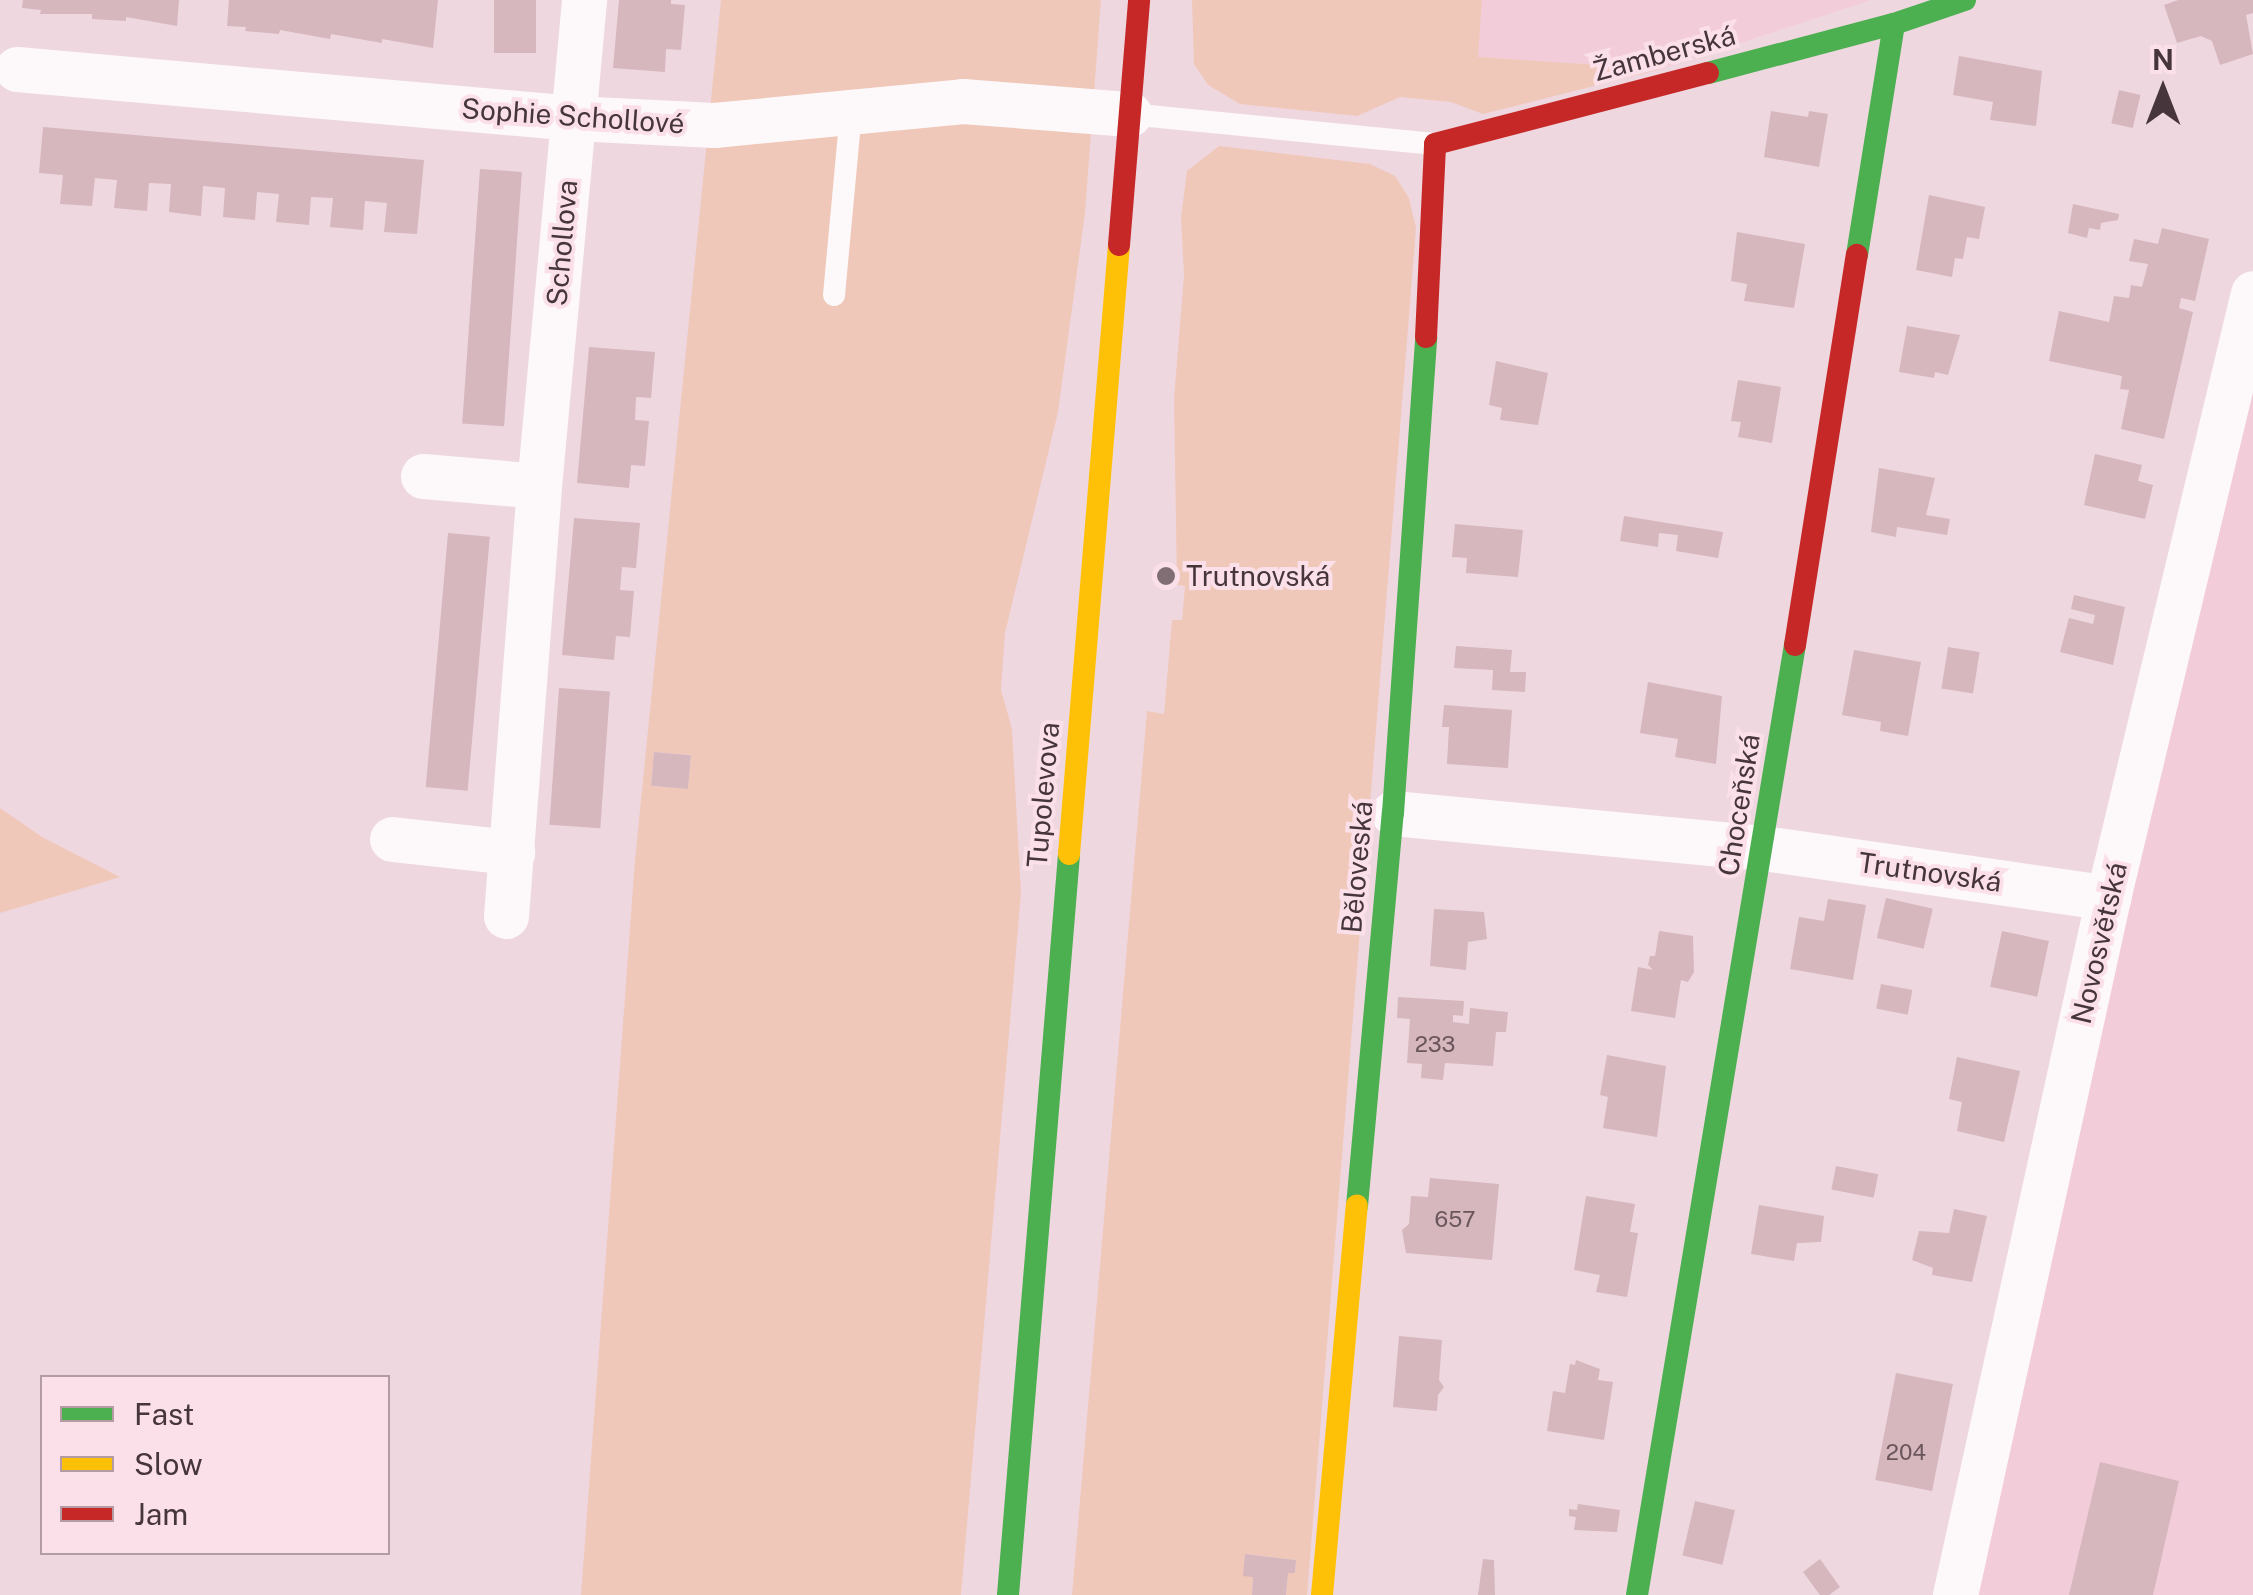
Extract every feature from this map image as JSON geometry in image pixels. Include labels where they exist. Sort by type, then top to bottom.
[{"type":"street","name":"Schollova","points":[[506,916],[539,486],[584,0]]},
{"type":"street","name":"Tupolevova","points":[[1008,1595],[1139,0]]},
{"type":"street","name":"Žamberská","points":[[1435,144],[1894,24],[1964,0]]},
{"type":"street","name":"Choceňská","points":[[1637,1595],[1764,848],[1894,24]]},
{"type":"street","name":"Sophie Schollové","points":[[17,69],[574,118],[714,125],[963,100],[1130,114]]},
{"type":"street","name":"Běloveská","points":[[1322,1595],[1393,812],[1431,268],[1435,144]]},
{"type":"street","name":"Novosvětská","points":[[1955,1595],[2108,898],[2253,293]]},
{"type":"street","points":[[423,476],[539,486]]},
{"type":"street","name":"Trutnovská","points":[[1393,812],[1764,848],[2108,898]]},
{"type":"street","points":[[392,838],[512,852]]},
{"type":"lane","points":[[834,295],[851,110]]},
{"type":"lane","points":[[1130,114],[1435,144]]},
{"type":"shaded area","points":[[721,0],[1101,0],[1085,213],[1058,412],[1005,633],[1001,690],[1012,729],[1021,893],[961,1595],[581,1595],[635,860]],"holes":[[[654,752],[691,755],[688,789],[651,786]]]},
{"type":"shaded area","points":[[1192,0],[1482,0],[1478,57],[1661,69],[1483,114],[1451,102],[1400,97],[1357,116],[1240,104],[1208,85],[1194,64]]},
{"type":"shaded area","points":[[1482,0],[1871,0],[1661,69],[1477,57]]},
{"type":"shaded area","points":[[1219,146],[1370,164],[1395,176],[1409,198],[1416,228],[1307,1595],[1286,1595],[1288,1573],[1295,1573],[1296,1560],[1246,1554],[1253,1577],[1252,1595],[1072,1595],[1147,711],[1164,714],[1172,620],[1182,620],[1185,586],[1177,585],[1174,399],[1184,275],[1181,218],[1187,171]]},
{"type":"shaded area","points":[[2253,348],[2253,1595],[1969,1595]]},
{"type":"shaded area","points":[[0,808],[42,837],[120,877],[0,913]]},
{"type":"building","points":[[23,0],[179,0],[177,26],[126,17],[126,21],[92,19],[92,14],[40,14],[41,10],[22,8]]},
{"type":"building","points":[[229,0],[438,0],[433,48],[331,34],[330,39],[280,30],[279,34],[245,31],[246,27],[227,26]]},
{"type":"building","points":[[494,0],[536,0],[536,53],[494,53]]},
{"type":"building","points":[[619,0],[671,0],[671,4],[685,5],[681,50],[666,49],[665,72],[613,68]]},
{"type":"building","points":[[2178,0],[2253,0],[2253,13],[2246,15],[2253,54],[2220,65],[2212,41],[2201,36],[2177,43],[2164,5]]},
{"type":"building","points":[[1959,56],[2042,71],[2036,126],[1990,120],[1993,102],[1953,95]]},
{"type":"building","points":[[2119,90],[2140,95],[2133,128],[2111,123]]},
{"type":"building","points":[[1771,111],[1808,117],[1809,111],[1828,114],[1819,167],[1764,157]]},
{"type":"building","points":[[43,127],[424,160],[417,234],[384,232],[387,203],[365,201],[363,230],[330,227],[333,198],[311,197],[309,225],[276,222],[279,194],[257,192],[255,220],[223,217],[225,188],[203,186],[201,216],[169,212],[171,184],[149,183],[147,211],[114,208],[117,180],[95,178],[92,206],[60,204],[63,175],[39,173]]},
{"type":"building","points":[[480,169],[522,172],[504,426],[462,423]]},
{"type":"building","points":[[1929,195],[1985,207],[1979,239],[1967,237],[1963,259],[1955,258],[1952,277],[1916,270]]},
{"type":"building","points":[[2073,204],[2119,214],[2118,220],[2101,223],[2100,230],[2089,228],[2087,238],[2068,233]]},
{"type":"building","points":[[2162,228],[2209,239],[2195,301],[2181,298],[2179,308],[2193,312],[2164,439],[2121,429],[2129,390],[2120,389],[2122,376],[2049,361],[2059,311],[2109,322],[2114,296],[2129,298],[2131,285],[2142,287],[2148,264],[2129,261],[2134,239],[2158,244]]},
{"type":"building","points":[[1737,232],[1805,244],[1794,308],[1744,301],[1747,284],[1731,281]]},
{"type":"building","points":[[1907,326],[1960,335],[1948,375],[1935,372],[1934,378],[1899,372]]},
{"type":"building","points":[[589,347],[655,352],[651,398],[636,397],[635,420],[649,421],[645,466],[631,465],[629,488],[577,483]]},
{"type":"building","points":[[1496,361],[1548,373],[1538,425],[1500,420],[1502,408],[1489,405]]},
{"type":"building","points":[[1738,380],[1781,387],[1772,443],[1738,437],[1741,422],[1731,421]]},
{"type":"building","points":[[2095,454],[2142,465],[2138,481],[2153,485],[2145,519],[2084,505]]},
{"type":"building","points":[[1879,468],[1935,478],[1926,515],[1950,519],[1947,535],[1897,527],[1896,537],[1871,532]]},
{"type":"building","points":[[1624,516],[1723,532],[1718,558],[1676,551],[1678,535],[1659,533],[1658,547],[1620,541]]},
{"type":"building","points":[[574,518],[640,523],[636,568],[622,567],[620,590],[634,591],[630,637],[616,636],[614,660],[562,655]]},
{"type":"building","points":[[1455,524],[1523,530],[1518,577],[1466,573],[1467,558],[1452,557]]},
{"type":"building","points":[[448,533],[490,537],[468,791],[426,787]]},
{"type":"building","points":[[2074,595],[2125,607],[2113,665],[2060,652],[2069,618],[2093,624],[2095,615],[2071,609]]},
{"type":"building","points":[[1456,646],[1512,650],[1510,672],[1526,672],[1525,692],[1492,690],[1493,670],[1454,668]]},
{"type":"building","points":[[1948,647],[1980,652],[1973,693],[1941,688]]},
{"type":"building","points":[[1854,650],[1921,662],[1908,736],[1880,731],[1881,722],[1842,715]]},
{"type":"building","points":[[1648,682],[1722,696],[1716,764],[1675,757],[1678,739],[1640,733]]},
{"type":"building","points":[[559,688],[610,692],[600,828],[549,825]]},
{"type":"building","points":[[1444,705],[1512,710],[1508,768],[1447,764],[1449,727],[1442,727]]},
{"type":"building","points":[[654,752],[691,755],[688,789],[651,786]]},
{"type":"building","points":[[1886,898],[1933,909],[1924,949],[1877,938]]},
{"type":"building","points":[[1828,899],[1866,905],[1853,980],[1790,969],[1799,917],[1824,921]]},
{"type":"building","points":[[1434,909],[1484,912],[1487,939],[1468,942],[1466,970],[1430,966]]},
{"type":"building","points":[[1659,931],[1693,936],[1694,972],[1688,982],[1681,980],[1675,1018],[1631,1011],[1638,967],[1653,970],[1648,965],[1650,956],[1655,956]]},
{"type":"building","points":[[2002,931],[2049,941],[2037,997],[1990,987]]},
{"type":"building","points":[[1881,984],[1912,990],[1908,1015],[1876,1009]]},
{"type":"building","points":[[1398,997],[1464,1001],[1463,1016],[1453,1015],[1453,1022],[1469,1024],[1470,1008],[1508,1012],[1506,1032],[1496,1032],[1493,1066],[1445,1063],[1443,1080],[1421,1078],[1422,1064],[1407,1063],[1410,1019],[1397,1018]]},
{"type":"building","points":[[1607,1055],[1666,1066],[1657,1137],[1603,1128],[1608,1097],[1600,1095]]},
{"type":"building","points":[[1957,1057],[2020,1071],[2004,1142],[1957,1131],[1962,1102],[1949,1099]]},
{"type":"building","points":[[1836,1166],[1878,1174],[1874,1198],[1831,1190]]},
{"type":"building","points":[[1430,1178],[1499,1184],[1492,1260],[1406,1253],[1402,1230],[1409,1224],[1411,1196],[1428,1197]]},
{"type":"building","points":[[1586,1196],[1635,1204],[1630,1232],[1638,1233],[1627,1297],[1596,1292],[1600,1275],[1574,1270]]},
{"type":"building","points":[[1759,1205],[1824,1216],[1821,1242],[1797,1243],[1794,1261],[1751,1254]]},
{"type":"building","points":[[1954,1209],[1987,1216],[1972,1282],[1932,1275],[1933,1268],[1912,1260],[1919,1231],[1949,1233]]},
{"type":"building","points":[[1399,1336],[1442,1340],[1439,1380],[1444,1387],[1438,1395],[1437,1411],[1393,1407]]},
{"type":"building","points":[[1576,1360],[1600,1369],[1598,1380],[1613,1382],[1604,1440],[1547,1431],[1553,1391],[1565,1393],[1570,1364],[1575,1365]]},
{"type":"building","points":[[1896,1373],[1953,1384],[1932,1491],[1875,1480]]},
{"type":"building","points":[[2100,1462],[2179,1481],[2153,1595],[2069,1595]]},
{"type":"building","points":[[1695,1501],[1735,1510],[1722,1565],[1682,1556]]},
{"type":"building","points":[[1578,1504],[1620,1510],[1617,1532],[1574,1530],[1576,1517],[1569,1516],[1569,1509],[1577,1510]]},
{"type":"building","points":[[1245,1554],[1296,1560],[1295,1573],[1288,1573],[1286,1595],[1252,1595],[1253,1577],[1243,1576]]},
{"type":"building","points":[[1483,1559],[1494,1560],[1495,1595],[1478,1595]]},
{"type":"building","points":[[1820,1559],[1840,1587],[1829,1595],[1820,1595],[1803,1572]]},
{"type":"traffic: fast","points":[[1708,73],[1894,24],[1965,0]]},
{"type":"traffic: fast","points":[[1857,255],[1894,24]]},
{"type":"traffic: fast","points":[[1357,1206],[1393,813],[1426,337]]},
{"type":"traffic: fast","points":[[1637,1595],[1795,645]]},
{"type":"traffic: fast","points":[[1008,1595],[1069,854]]},
{"type":"traffic: slow","points":[[1069,854],[1119,245]]},
{"type":"traffic: slow","points":[[1322,1595],[1357,1206]]},
{"type":"traffic: jam","points":[[1119,245],[1139,0]]},
{"type":"traffic: jam","points":[[1426,337],[1435,144],[1708,73]]},
{"type":"traffic: jam","points":[[1795,645],[1857,255]]},
{"type":"place","name":"Trutnovská","points":[[1166,576]]}]
